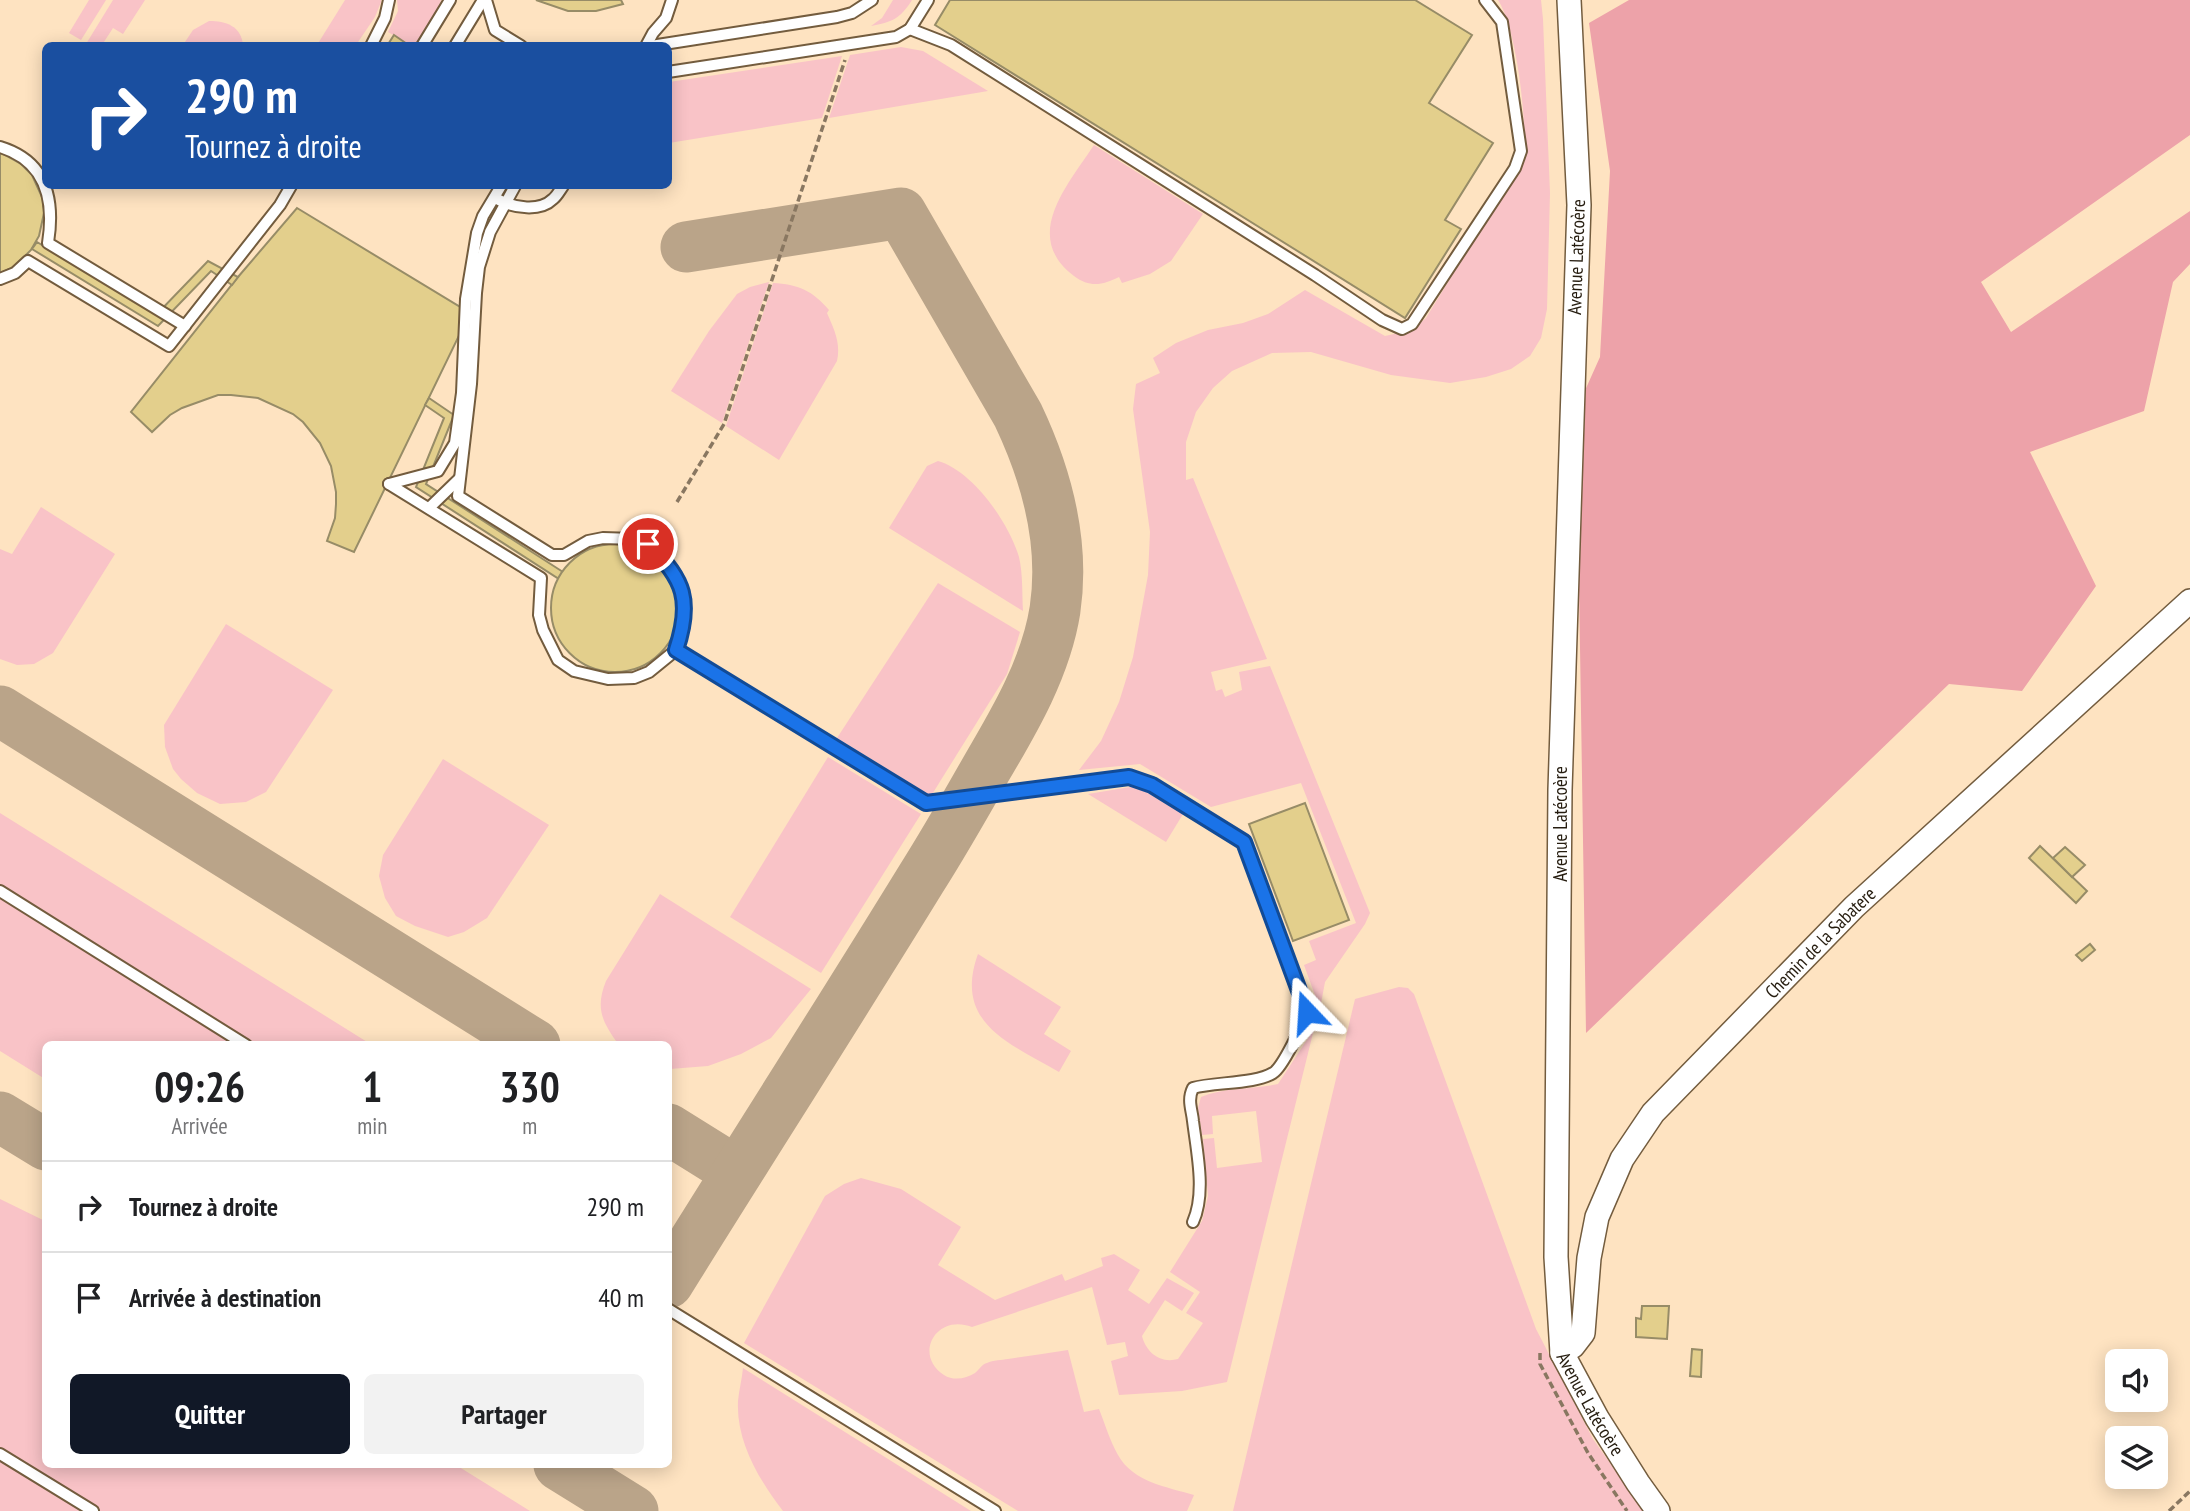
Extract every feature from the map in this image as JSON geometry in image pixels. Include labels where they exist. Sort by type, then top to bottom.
[{"type":"street","name":"Avenue Latécoère","points":[[1569,0],[1579,205],[1559,790],[1556,1257],[1562,1353],[1597,1418],[1658,1511]]},
{"type":"street","name":"Chemin de la Sabatere","points":[[1562,1353],[1573,1346],[1583,1333],[1589,1258],[1597,1217],[1622,1159],[1653,1113],[1854,907],[2190,601]]},
{"type":"lane","points":[[373,42],[385,18],[389,0]]},
{"type":"lane","points":[[424,42],[450,0]]},
{"type":"lane","points":[[458,42],[485,0]]},
{"type":"lane","points":[[485,0],[495,30],[514,42]]},
{"type":"lane","points":[[648,42],[666,18],[672,0]]},
{"type":"lane","points":[[672,43],[838,17],[852,13],[872,0]]},
{"type":"lane","points":[[672,71],[896,37],[910,29],[928,0]]},
{"type":"lane","points":[[910,29],[951,44],[1382,320],[1402,329],[1412,324],[1515,168],[1521,151],[1502,22],[1485,0]]},
{"type":"lane","points":[[0,147],[15,152],[31,163],[42,180]]},
{"type":"lane","points":[[45,189],[50,214],[47,243],[185,326]]},
{"type":"lane","points":[[0,279],[15,273],[28,261],[169,346],[280,205],[289,189]]},
{"type":"lane","points":[[499,189],[483,216],[470,270],[462,393],[455,443],[438,471],[389,484],[541,578],[539,615],[543,630],[558,660],[574,671],[608,679],[634,678],[649,672],[676,650],[684,625],[685,607],[674,572],[648,544],[634,539],[603,538],[588,541],[564,555],[552,555],[458,496],[471,384],[479,267],[490,232],[513,189]]},
{"type":"lane","points":[[494,197],[505,203],[527,207],[545,205],[555,198],[561,189]]},
{"type":"lane","points":[[429,508],[458,479]]},
{"type":"lane","points":[[676,650],[926,803],[1129,777],[1152,785],[1244,842],[1307,1012],[1275,1073],[1193,1088],[1189,1096],[1199,1192],[1199,1206],[1193,1222]]},
{"type":"lane","points":[[0,891],[240,1041]]},
{"type":"lane","points":[[672,1311],[995,1511]]},
{"type":"lane","points":[[0,1454],[93,1511]]},
{"type":"path","points":[[677,502],[724,425],[850,44]]},
{"type":"path","points":[[1540,1364],[1588,1453],[1627,1511]]},
{"type":"path","points":[[2169,1511],[2190,1491]]},
{"type":"shaded area","points":[[89,0],[106,0],[81,40],[69,33]]},
{"type":"shaded area","points":[[113,0],[145,0],[123,34],[113,28],[104,42],[87,42]]},
{"type":"shaded area","points":[[345,0],[381,0],[375,17],[358,42],[319,42]]},
{"type":"shaded area","points":[[397,0],[441,0],[419,42],[405,42],[388,32],[398,11]]},
{"type":"shaded area","points":[[893,0],[912,0],[895,19],[871,26],[882,18]]},
{"type":"shaded area","points":[[1498,0],[1541,0],[1543,19],[1550,193],[1547,309],[1541,338],[1530,356],[1511,369],[1486,377],[1450,383],[1391,375],[1311,352],[1272,353],[1232,371],[1213,388],[1196,412],[1186,442],[1186,480],[1193,478],[1267,659],[1211,672],[1216,691],[1222,689],[1225,697],[1242,690],[1239,672],[1270,666],[1370,913],[1325,982],[1320,1009],[1304,965],[1316,960],[1309,941],[1356,923],[1301,783],[1211,807],[1140,764],[1079,770],[1101,741],[1119,702],[1133,657],[1148,575],[1150,532],[1133,409],[1136,384],[1160,373],[1153,358],[1176,343],[1208,330],[1243,323],[1268,314],[1305,290],[1385,336],[1412,330],[1426,318],[1524,157],[1524,122],[1519,76],[1510,32]]},
{"type":"shaded area","points":[[1629,0],[2190,0],[2190,135],[1981,282],[2011,332],[2190,211],[2190,264],[2173,282],[2144,411],[2030,452],[2096,586],[2022,691],[1949,684],[1586,1033],[1574,415],[1600,357],[1610,171],[1589,23]]},
{"type":"shaded area","points":[[209,21],[221,22],[236,29],[242,42],[185,42],[193,30]]},
{"type":"shaded area","points":[[901,47],[923,51],[988,91],[829,118],[850,55]]},
{"type":"shaded area","points":[[842,56],[822,118],[672,143],[672,82]]},
{"type":"shaded area","points":[[1094,145],[1203,214],[1171,261],[1150,274],[1122,283],[1119,277],[1096,284],[1080,280],[1059,261],[1051,244],[1050,228],[1054,210]]},
{"type":"shaded area","points":[[769,282],[722,423],[671,391],[709,331],[737,294]]},
{"type":"shaded area","points":[[773,283],[804,290],[823,303],[829,310],[827,313],[838,348],[837,361],[779,460],[726,426]]},
{"type":"shaded area","points":[[938,461],[964,475],[988,500],[1007,529],[1019,557],[1023,611],[889,528],[927,466]]},
{"type":"shaded area","points":[[41,507],[115,554],[53,653],[34,664],[17,665],[0,659],[0,549],[12,554]]},
{"type":"shaded area","points":[[938,583],[1020,632],[1007,674],[931,796],[837,738]]},
{"type":"shaded area","points":[[226,624],[333,690],[266,792],[246,802],[220,804],[197,793],[173,769],[165,747],[164,725]]},
{"type":"shaded area","points":[[828,757],[921,814],[821,973],[730,917]]},
{"type":"shaded area","points":[[443,759],[549,825],[487,918],[464,932],[448,937],[415,926],[396,916],[385,898],[379,876],[383,855]]},
{"type":"shaded area","points":[[1136,786],[1183,814],[1166,842],[1088,794]]},
{"type":"shaded area","points":[[0,813],[366,1041],[42,1041],[42,1077],[0,1051]]},
{"type":"shaded area","points":[[660,894],[811,989],[771,1038],[741,1054],[708,1066],[672,1069],[672,1041],[616,1041],[602,1014],[601,999],[606,981]]},
{"type":"shaded area","points":[[978,954],[1061,1007],[1044,1034],[1071,1051],[1059,1072],[1005,1040],[990,1028],[979,1014],[973,997],[972,978]]},
{"type":"shaded area","points":[[1399,987],[1408,988],[1414,994],[1536,1329],[1593,1439],[1644,1511],[1233,1511],[1355,999]]},
{"type":"shaded area","points":[[1314,1029],[1227,1382],[1182,1391],[1119,1395],[1111,1361],[1128,1356],[1125,1342],[1107,1345],[1092,1287],[972,1327],[959,1324],[948,1326],[933,1338],[930,1347],[930,1357],[935,1367],[944,1375],[955,1379],[971,1375],[992,1361],[1068,1350],[1084,1412],[1099,1409],[1118,1455],[1132,1472],[1162,1486],[1194,1495],[1187,1511],[1018,1511],[744,1343],[825,1196],[844,1184],[861,1178],[901,1189],[961,1227],[938,1265],[995,1300],[1062,1274],[1065,1281],[1103,1266],[1101,1258],[1114,1254],[1140,1270],[1128,1290],[1149,1304],[1167,1278],[1194,1293],[1182,1311],[1165,1300],[1142,1336],[1150,1352],[1165,1360],[1178,1359],[1203,1323],[1186,1313],[1200,1292],[1170,1272],[1202,1221],[1208,1196],[1203,1139],[1214,1138],[1217,1168],[1262,1162],[1256,1111],[1212,1116],[1213,1134],[1202,1135],[1198,1108],[1201,1097],[1278,1084]]},
{"type":"shaded area","points":[[0,1199],[42,1220],[42,1468],[461,1468],[530,1511],[0,1511]]},
{"type":"shaded area","points":[[743,1368],[971,1511],[783,1511],[758,1473],[741,1431],[738,1401]]},
{"type":"building","points":[[536,0],[621,0],[623,4],[596,11],[568,11]]},
{"type":"building","points":[[950,0],[1415,0],[1472,35],[1429,103],[1493,143],[1445,220],[1461,229],[1405,318],[935,25]]},
{"type":"building","points":[[394,35],[404,42],[390,42]]},
{"type":"building","points":[[0,152],[21,164],[32,175],[42,197],[44,213],[39,236],[31,250],[14,267],[0,273]]},
{"type":"building","points":[[297,208],[470,313],[354,552],[327,541],[335,518],[336,504],[331,466],[320,443],[293,414],[258,398],[218,395],[182,408],[152,432],[131,412],[238,277]]},
{"type":"building","points":[[37,242],[157,314],[208,261],[238,277],[232,285],[211,271],[158,326],[32,249]]},
{"type":"building","points":[[429,398],[454,415],[426,484],[563,572],[559,579],[416,487],[444,418],[425,405]]},
{"type":"building","points":[[615,544],[639,549],[660,563],[674,584],[679,608],[674,632],[660,653],[639,667],[615,672],[591,667],[570,653],[556,632],[551,608],[556,584],[570,563],[591,549]]},
{"type":"building","points":[[1305,803],[1349,920],[1293,941],[1249,824]]},
{"type":"building","points":[[2040,846],[2087,891],[2076,903],[2029,858]]},
{"type":"building","points":[[2065,847],[2085,865],[2072,877],[2053,858]]},
{"type":"building","points":[[2090,944],[2095,950],[2082,961],[2076,955]]},
{"type":"building","points":[[1642,1306],[1669,1306],[1667,1339],[1636,1337],[1636,1318],[1641,1319]]},
{"type":"building","points":[[1692,1349],[1702,1350],[1701,1377],[1690,1376]]},
{"type":"taxiway","points":[[672,1277],[930,865],[1008,732],[1044,652],[1051,631],[1057,585],[1051,510],[1028,438],[1018,415],[901,213],[686,247]]},
{"type":"taxiway","points":[[0,711],[529,1041]]},
{"type":"taxiway","points":[[0,1117],[42,1143]]},
{"type":"taxiway","points":[[672,1131],[737,1172]]},
{"type":"taxiway","points":[[564,1468],[633,1511]]},
{"type":"route","points":[[648,544],[674,572],[682,592],[684,625],[676,650],[926,803],[1129,777],[1152,785],[1244,842],[1307,1012]]}]
